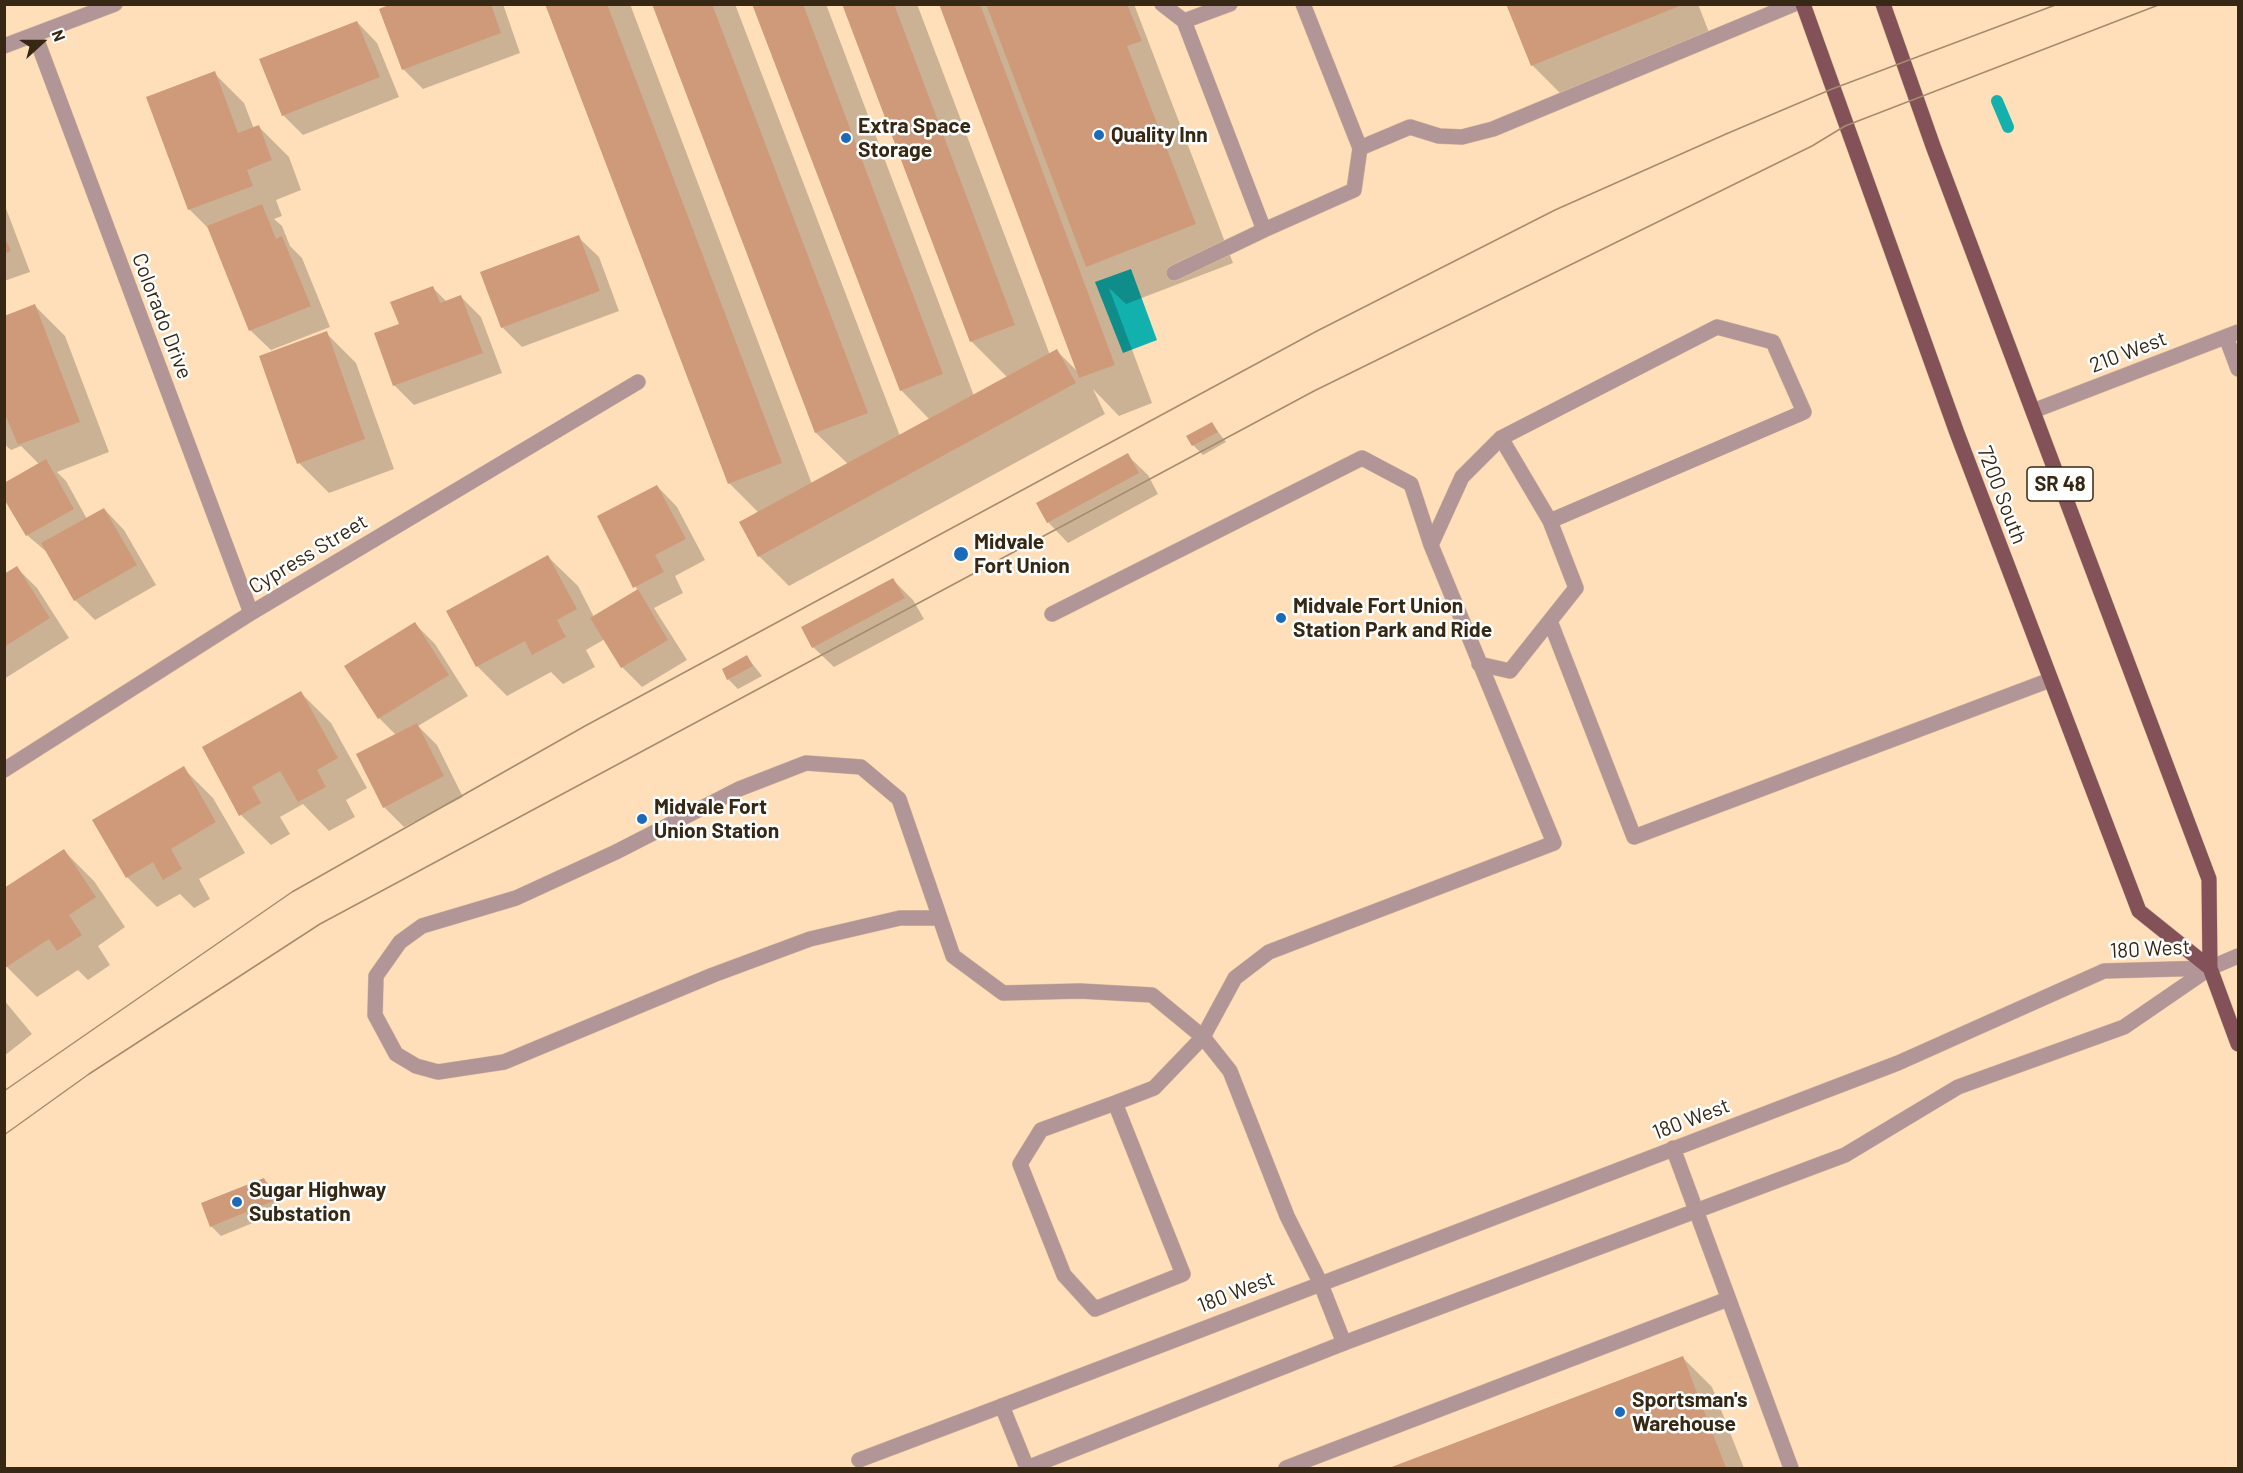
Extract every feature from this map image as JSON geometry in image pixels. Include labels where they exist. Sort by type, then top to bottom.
[{"type":"main road","name":"7200 South","points":[[1803,4],[1957,433],[2139,911],[2210,968]]},
{"type":"main road","name":"SR 48","points":[[1883,4],[1933,146],[2209,879],[2210,968],[2238,1044]]},
{"type":"street","points":[[4,46],[116,4]]},
{"type":"street","points":[[1162,4],[1184,21],[1264,230]]},
{"type":"street","points":[[1184,21],[1230,4]]},
{"type":"street","points":[[1174,273],[1354,190],[1360,148],[1303,4]]},
{"type":"street","points":[[1360,148],[1410,126],[1439,136],[1462,137],[1493,129],[1794,4]]},
{"type":"street","name":"Colorado Drive","points":[[35,35],[252,613]]},
{"type":"street","points":[[1431,545],[1462,477],[1501,438],[1717,327],[1773,342],[1804,412],[1550,521]]},
{"type":"street","points":[[2232,334],[2238,369]]},
{"type":"street","name":"210 West","points":[[2033,411],[2232,334]]},
{"type":"street","name":"Cypress Street","points":[[4,770],[87,715],[252,613],[638,382]]},
{"type":"street","points":[[1479,664],[1510,671],[1576,588],[1550,521],[1501,438]]},
{"type":"street","points":[[1052,614],[1362,458],[1411,484],[1431,545],[1554,843],[1269,952],[1235,978],[1203,1037],[1154,1088],[1041,1130],[1020,1164],[1064,1275],[1095,1309],[1183,1274],[1115,1103]]},
{"type":"street","points":[[1550,621],[1634,837],[2050,680]]},
{"type":"street","points":[[939,918],[900,918],[810,939],[713,975],[504,1062],[438,1072],[416,1066],[396,1053],[375,1015],[376,976],[400,942],[422,926],[516,898],[616,852],[739,789],[806,763],[861,767],[899,799],[953,956],[1003,993],[1080,991],[1152,995],[1203,1037],[1230,1071],[1287,1216],[1320,1282],[1344,1343]]},
{"type":"street","points":[[2210,968],[2238,956]]},
{"type":"street","name":"180 West","points":[[859,1460],[1320,1282],[1899,1063],[2104,971],[2210,968]]},
{"type":"street","name":"180 West","points":[[1027,1468],[1344,1343],[1845,1155],[1958,1087],[2124,1027],[2210,968]]},
{"type":"street","points":[[1673,1148],[1791,1468]]},
{"type":"street","points":[[1286,1468],[1728,1299]]},
{"type":"street","points":[[1002,1406],[1027,1468]]},
{"type":"water","points":[[1131,269],[1157,340],[1123,353],[1095,282]]},
{"type":"building","points":[[391,4],[491,4],[501,33],[402,70],[379,9]]},
{"type":"building","points":[[545,4],[607,4],[782,463],[728,484]]},
{"type":"building","points":[[652,4],[712,4],[868,413],[815,433]]},
{"type":"building","points":[[752,4],[803,4],[943,374],[900,391]]},
{"type":"building","points":[[842,4],[894,4],[1015,325],[970,342]]},
{"type":"building","points":[[939,4],[980,4],[1115,365],[1079,378]]},
{"type":"building","name":"Quality Inn","points":[[986,4],[1127,4],[1142,41],[1127,46],[1196,224],[1086,267]]},
{"type":"building","points":[[1506,4],[1682,4],[1682,5],[1531,66]]},
{"type":"building","points":[[357,21],[380,77],[282,116],[259,59]]},
{"type":"building","points":[[215,71],[238,133],[259,125],[272,160],[247,170],[253,186],[188,210],[146,97]]},
{"type":"building","points":[[262,204],[276,239],[282,236],[311,306],[249,331],[207,226]]},
{"type":"building","points":[[579,235],[600,291],[501,328],[480,272]]},
{"type":"building","points":[[4,236],[11,251],[4,254]]},
{"type":"building","points":[[433,286],[440,303],[461,295],[483,353],[393,386],[374,333],[399,324],[390,302]]},
{"type":"building","points":[[35,304],[80,422],[18,445],[4,412],[4,316]]},
{"type":"building","points":[[327,331],[365,439],[297,464],[259,356]]},
{"type":"building","points":[[1057,349],[1076,383],[758,557],[739,522]]},
{"type":"building","points":[[1212,422],[1218,432],[1192,446],[1186,436]]},
{"type":"building","points":[[1128,453],[1139,473],[1047,523],[1036,503]]},
{"type":"building","points":[[46,459],[74,509],[26,536],[4,499],[4,483]]},
{"type":"building","points":[[657,485],[686,539],[655,555],[664,572],[633,588],[597,516]]},
{"type":"building","points":[[104,508],[137,565],[74,601],[41,543]]},
{"type":"building","points":[[548,555],[577,609],[557,620],[566,637],[532,655],[525,641],[476,667],[446,611]]},
{"type":"building","points":[[17,566],[50,618],[4,647],[4,574]]},
{"type":"building","points":[[893,578],[905,598],[812,648],[801,627]]},
{"type":"building","points":[[638,589],[668,640],[621,668],[590,618]]},
{"type":"building","points":[[415,622],[449,675],[378,719],[344,666]]},
{"type":"building","points":[[747,655],[753,666],[727,680],[722,669]]},
{"type":"building","points":[[301,691],[338,758],[317,770],[326,787],[298,802],[280,771],[252,787],[261,803],[239,816],[202,747]]},
{"type":"building","points":[[417,723],[444,776],[383,808],[356,754]]},
{"type":"building","points":[[184,766],[216,822],[171,849],[182,869],[163,880],[153,862],[126,878],[92,820]]},
{"type":"building","points":[[64,849],[96,897],[69,915],[82,935],[57,951],[49,939],[5,968],[4,888]]},
{"type":"building","name":"Sugar Highway Substation","points":[[264,1178],[273,1201],[210,1227],[201,1203]]},
{"type":"building","name":"Sportsman's Warehouse","points":[[1683,1356],[1726,1468],[1389,1468]]},
{"type":"waterway","points":[[1997,101],[2008,127]]},
{"type":"tram line","points":[[4,1091],[292,892],[585,726],[1317,331],[1555,210],[1726,134],[1832,89],[2058,4]]},
{"type":"tram line","points":[[4,1135],[89,1074],[320,924],[1314,391],[1812,146],[1845,126],[2161,4]]},
{"type":"place","name":"Quality Inn","points":[[1099,135]]},
{"type":"place","name":"Extra Space Storage","points":[[846,138]]},
{"type":"place","name":"Midvale Fort Union","points":[[961,554]]},
{"type":"place","name":"Midvale Fort Union Station Park and Ride","points":[[1281,618]]},
{"type":"place","name":"Midvale Fort Union Station","points":[[642,819]]},
{"type":"place","name":"Sugar Highway Substation","points":[[237,1202]]},
{"type":"place","name":"Sportsman's Warehouse","points":[[1620,1412]]}]
